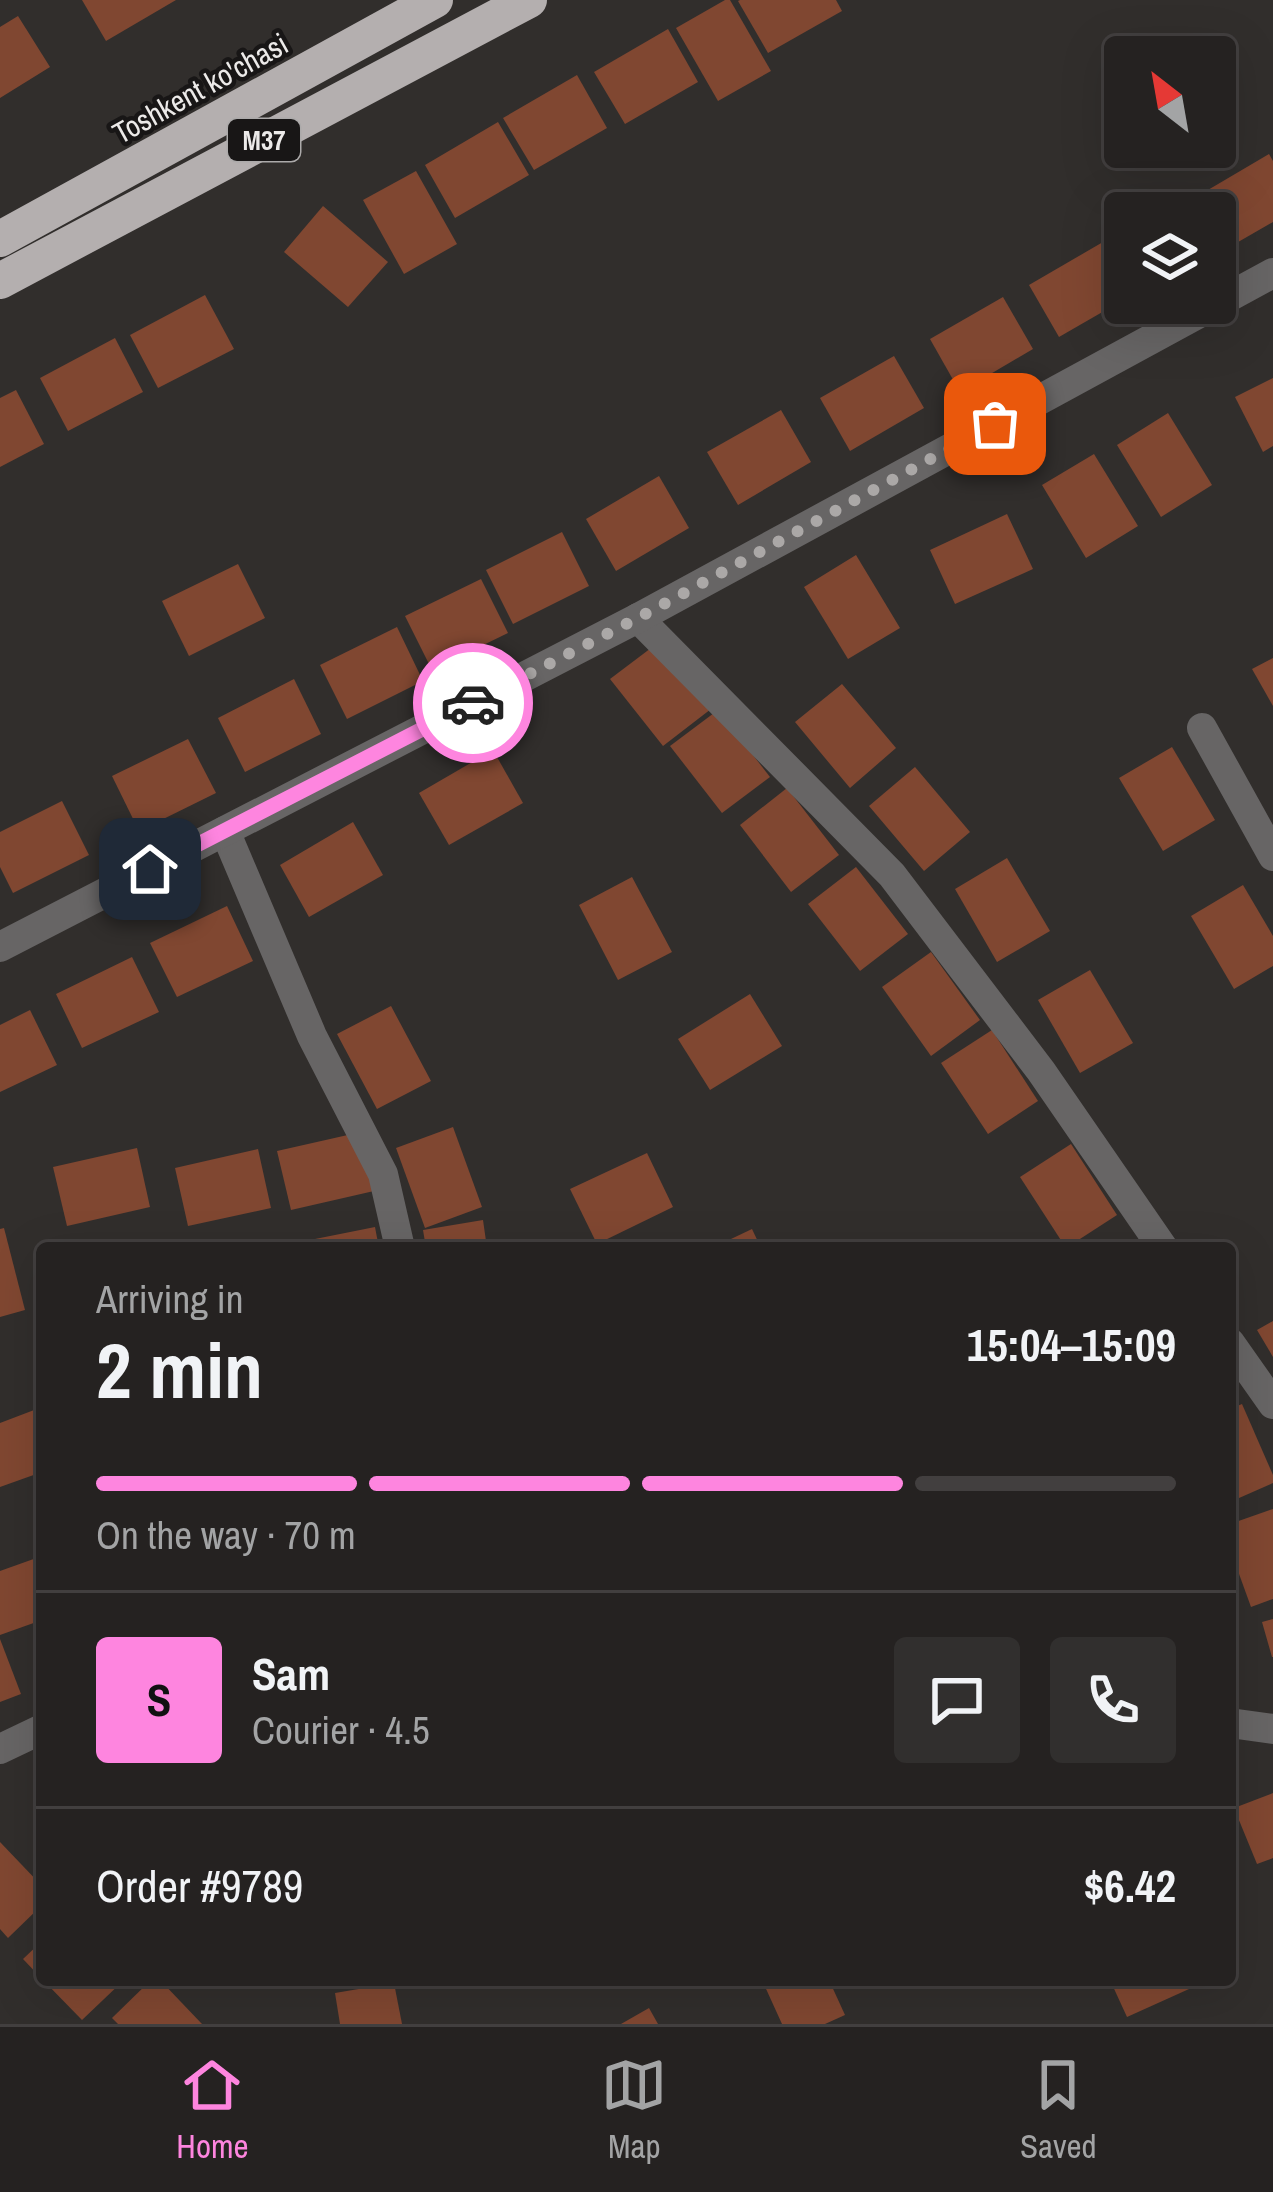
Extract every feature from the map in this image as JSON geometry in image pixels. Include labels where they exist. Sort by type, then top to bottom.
[{"type":"highway","name":"Toshkent ko'chasi","points":[[4,229],[435,0]]},
{"type":"highway","name":"M37","points":[[0,281],[529,0]]},
{"type":"street","points":[[0,947],[638,618],[1273,273]]},
{"type":"street","points":[[638,618],[892,874],[1041,1071],[1159,1242]]},
{"type":"street","points":[[1202,728],[1273,856]]},
{"type":"street","points":[[225,831],[312,1036],[383,1174],[399,1242]]},
{"type":"street","points":[[1236,1352],[1273,1404]]},
{"type":"street","points":[[1236,1724],[1273,1729]]},
{"type":"street","points":[[0,1749],[36,1732]]},
{"type":"building","points":[[82,0],[176,0],[106,41]]},
{"type":"building","points":[[730,0],[771,71],[718,101],[676,28]]},
{"type":"building","points":[[740,0],[836,0],[842,11],[768,53]]},
{"type":"building","points":[[18,16],[50,67],[0,98],[0,27]]},
{"type":"building","points":[[668,29],[698,82],[625,124],[594,72]]},
{"type":"building","points":[[577,75],[607,128],[534,170],[503,118]]},
{"type":"building","points":[[498,122],[529,175],[455,218],[425,165]]},
{"type":"building","points":[[1269,154],[1273,161],[1273,222],[1236,243],[1236,192],[1204,192]]},
{"type":"building","points":[[416,171],[457,244],[404,274],[363,200]]},
{"type":"building","points":[[323,206],[388,262],[348,307],[284,252]]},
{"type":"building","points":[[1103,242],[1104,311],[1059,337],[1029,285]]},
{"type":"building","points":[[205,295],[234,349],[158,388],[130,335]]},
{"type":"building","points":[[1003,297],[1033,349],[960,392],[930,339]]},
{"type":"building","points":[[115,338],[143,392],[68,431],[40,378]]},
{"type":"building","points":[[894,356],[924,408],[850,451],[820,398]]},
{"type":"building","points":[[1273,378],[1273,446],[1263,452],[1235,397]]},
{"type":"building","points":[[16,390],[44,444],[0,467],[0,398]]},
{"type":"building","points":[[781,410],[811,462],[738,505],[707,452]]},
{"type":"building","points":[[1168,413],[1212,485],[1161,517],[1117,445]]},
{"type":"building","points":[[1094,454],[1138,526],[1086,558],[1042,485]]},
{"type":"building","points":[[659,476],[689,528],[616,571],[586,519]]},
{"type":"building","points":[[1007,514],[1033,569],[955,604],[930,550]]},
{"type":"building","points":[[562,532],[589,586],[513,624],[486,570]]},
{"type":"building","points":[[856,555],[900,628],[848,659],[804,587]]},
{"type":"building","points":[[238,564],[265,618],[189,656],[162,601]]},
{"type":"building","points":[[481,579],[508,633],[432,670],[405,616]]},
{"type":"building","points":[[397,627],[423,681],[347,719],[320,665]]},
{"type":"building","points":[[659,642],[711,709],[663,746],[610,679]]},
{"type":"building","points":[[1273,658],[1273,706],[1252,669]]},
{"type":"building","points":[[294,679],[321,734],[245,772],[218,718]]},
{"type":"building","points":[[842,684],[896,748],[850,788],[795,722]]},
{"type":"building","points":[[718,710],[770,777],[722,813],[670,746]]},
{"type":"building","points":[[188,739],[216,793],[139,831],[112,776]]},
{"type":"building","points":[[1172,747],[1215,820],[1163,851],[1119,778]]},
{"type":"building","points":[[493,750],[523,803],[449,845],[419,793]]},
{"type":"building","points":[[915,767],[970,832],[924,871],[869,806]]},
{"type":"building","points":[[787,788],[839,855],[791,892],[740,825]]},
{"type":"building","points":[[62,801],[89,855],[13,893],[0,867],[0,832]]},
{"type":"building","points":[[353,822],[383,875],[309,917],[280,865]]},
{"type":"building","points":[[1007,858],[1050,931],[997,962],[955,889]]},
{"type":"building","points":[[856,867],[908,934],[860,971],[808,904]]},
{"type":"building","points":[[632,877],[672,952],[618,980],[579,905]]},
{"type":"building","points":[[1243,885],[1273,936],[1273,966],[1234,989],[1191,916]]},
{"type":"building","points":[[227,906],[253,961],[177,997],[150,943]]},
{"type":"building","points":[[931,952],[980,1020],[931,1056],[882,987]]},
{"type":"building","points":[[132,957],[159,1012],[82,1048],[56,994]]},
{"type":"building","points":[[1090,970],[1133,1043],[1080,1073],[1038,1000]]},
{"type":"building","points":[[750,994],[782,1046],[710,1090],[678,1039]]},
{"type":"building","points":[[391,1006],[431,1081],[377,1109],[337,1034]]},
{"type":"building","points":[[30,1010],[57,1065],[0,1092],[0,1025]]},
{"type":"building","points":[[992,1030],[1038,1101],[988,1134],[941,1063]]},
{"type":"building","points":[[453,1127],[482,1207],[425,1228],[396,1148]]},
{"type":"building","points":[[361,1132],[374,1191],[291,1210],[277,1151]]},
{"type":"building","points":[[1071,1144],[1117,1215],[1075,1242],[1062,1242],[1020,1177]]},
{"type":"building","points":[[137,1148],[150,1207],[67,1226],[53,1167]]},
{"type":"building","points":[[258,1149],[271,1208],[188,1226],[175,1168]]},
{"type":"building","points":[[647,1153],[673,1207],[596,1242],[570,1189]]},
{"type":"building","points":[[483,1220],[486,1242],[425,1242],[423,1230]]},
{"type":"building","points":[[375,1227],[378,1242],[316,1242]]},
{"type":"building","points":[[4,1228],[25,1310],[0,1317],[0,1229]]},
{"type":"building","points":[[752,1229],[758,1242],[725,1242]]},
{"type":"building","points":[[1273,1321],[1273,1357],[1257,1330]]},
{"type":"building","points":[[1242,1404],[1273,1483],[1236,1499],[1236,1406]]},
{"type":"building","points":[[36,1409],[36,1474],[0,1487],[0,1423]]},
{"type":"building","points":[[1273,1509],[1273,1599],[1251,1607],[1236,1566],[1236,1522]]},
{"type":"building","points":[[36,1558],[36,1622],[0,1635],[0,1571]]},
{"type":"building","points":[[1273,1619],[1273,1657],[1272,1657],[1262,1622]]},
{"type":"building","points":[[0,1639],[21,1694],[0,1702]]},
{"type":"building","points":[[1273,1793],[1273,1858],[1257,1864],[1236,1807]]},
{"type":"building","points":[[0,1842],[36,1880],[36,1911],[8,1938],[0,1929]]},
{"type":"building","points":[[36,1947],[36,1973],[23,1959]]},
{"type":"building","points":[[49,1986],[118,1986],[82,2020]]},
{"type":"building","points":[[145,1986],[166,1986],[202,2024],[118,2024],[112,2018]]},
{"type":"building","points":[[395,1986],[402,2024],[340,2024],[335,1993]]},
{"type":"building","points":[[765,1986],[832,1986],[845,2015],[825,2024],[782,2024]]},
{"type":"building","points":[[1113,1986],[1196,1986],[1127,2017]]},
{"type":"building","points":[[649,2008],[658,2024],[621,2024]]},
{"type":"way so far","points":[[473,703],[995,424]]},
{"type":"route","points":[[150,869],[473,703]]}]
